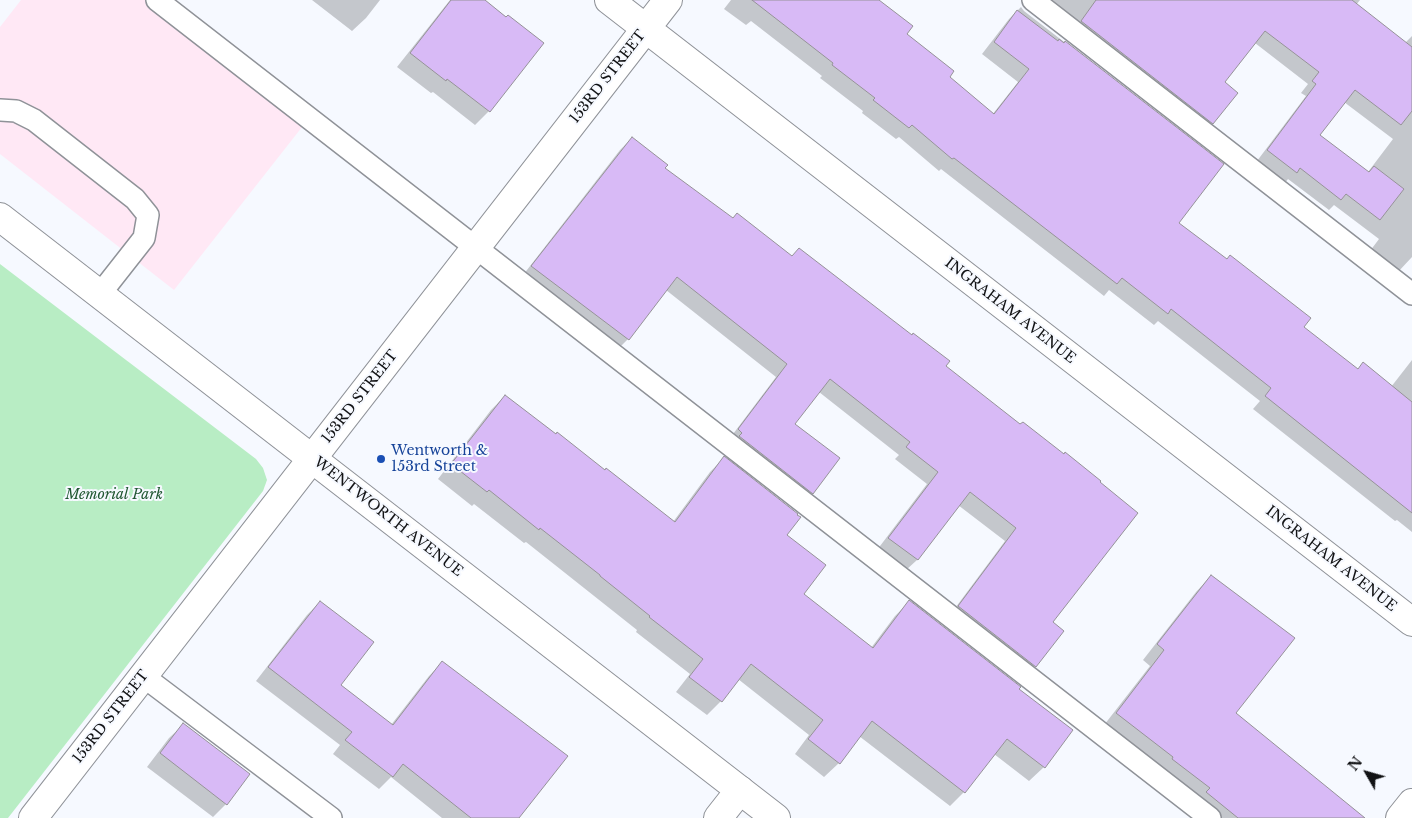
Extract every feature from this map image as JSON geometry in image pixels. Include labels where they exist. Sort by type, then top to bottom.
[{"type":"street","name":"INGRAHAM AVENUE","points":[[609,0],[1412,622]]},
{"type":"street","name":"153RD STREET","points":[[33,818],[668,0]]},
{"type":"street","name":"WENTWORTH AVENUE","points":[[0,217],[776,818]]},
{"type":"street","points":[[718,818],[740,790]]},
{"type":"street","points":[[1400,818],[1412,803]]},
{"type":"lane","points":[[157,0],[1210,818]]},
{"type":"lane","points":[[1033,0],[1412,294]]},
{"type":"lane","points":[[0,110],[16,111],[34,120],[134,199],[148,215],[144,238],[100,294]]},
{"type":"lane","points":[[144,676],[331,818]]},
{"type":"shaded area","points":[[21,0],[148,0],[306,122],[174,290],[0,154],[0,27]]},
{"type":"green space","name":"Memorial Park","points":[[0,264],[256,459],[263,468],[267,480],[263,491],[8,818],[0,818]]},
{"type":"building","points":[[451,0],[485,0],[544,43],[490,112],[410,53]]},
{"type":"building","points":[[752,0],[879,0],[913,26],[907,34],[954,71],[950,77],[994,114],[1029,69],[994,42],[1017,10],[1058,41],[1059,39],[1064,43],[1065,41],[1197,143],[1224,164],[1179,223],[1227,259],[1230,255],[1311,318],[1304,327],[1358,369],[1363,362],[1412,402],[1412,513],[1265,396],[1271,388],[1171,309],[1168,314],[1122,278],[1117,284],[954,158],[952,159],[912,125],[909,128],[873,100],[875,98],[832,65],[833,63]]},
{"type":"building","points":[[1096,0],[1352,0],[1412,47],[1412,111],[1401,125],[1355,90],[1320,135],[1369,172],[1374,166],[1404,189],[1380,220],[1346,194],[1341,200],[1300,168],[1297,173],[1267,150],[1316,84],[1312,81],[1319,72],[1265,31],[1225,82],[1238,93],[1213,124],[1081,21]]},
{"type":"building","points":[[632,137],[668,165],[665,168],[733,218],[737,213],[792,256],[799,248],[912,335],[913,333],[950,361],[946,366],[1020,424],[1023,422],[1064,454],[1065,452],[1138,513],[1053,622],[1064,631],[1036,667],[958,606],[1016,528],[970,492],[918,560],[888,538],[938,472],[906,447],[910,442],[830,379],[795,424],[840,458],[813,494],[739,436],[742,433],[738,429],[787,364],[677,277],[629,340],[531,266]]},
{"type":"building","points":[[505,395],[556,434],[557,432],[605,470],[606,468],[675,522],[724,456],[801,517],[787,535],[826,565],[804,594],[873,648],[909,600],[1073,730],[1045,768],[1007,739],[965,793],[872,721],[840,764],[808,739],[823,720],[751,664],[722,702],[689,677],[703,659],[540,528],[539,530],[489,490],[487,492],[451,464]]},
{"type":"building","points":[[1211,575],[1295,638],[1236,713],[1365,818],[1238,818],[1206,792],[1210,788],[1116,713],[1164,650],[1157,644]]},
{"type":"building","points":[[320,601],[374,642],[341,685],[393,725],[442,661],[568,756],[519,818],[471,818],[403,764],[393,777],[345,740],[352,732],[268,667]]},
{"type":"building","points":[[183,723],[250,774],[227,805],[160,753]]},
{"type":"place","name":"Wentworth & 153rd Street","points":[[381,459]]}]
